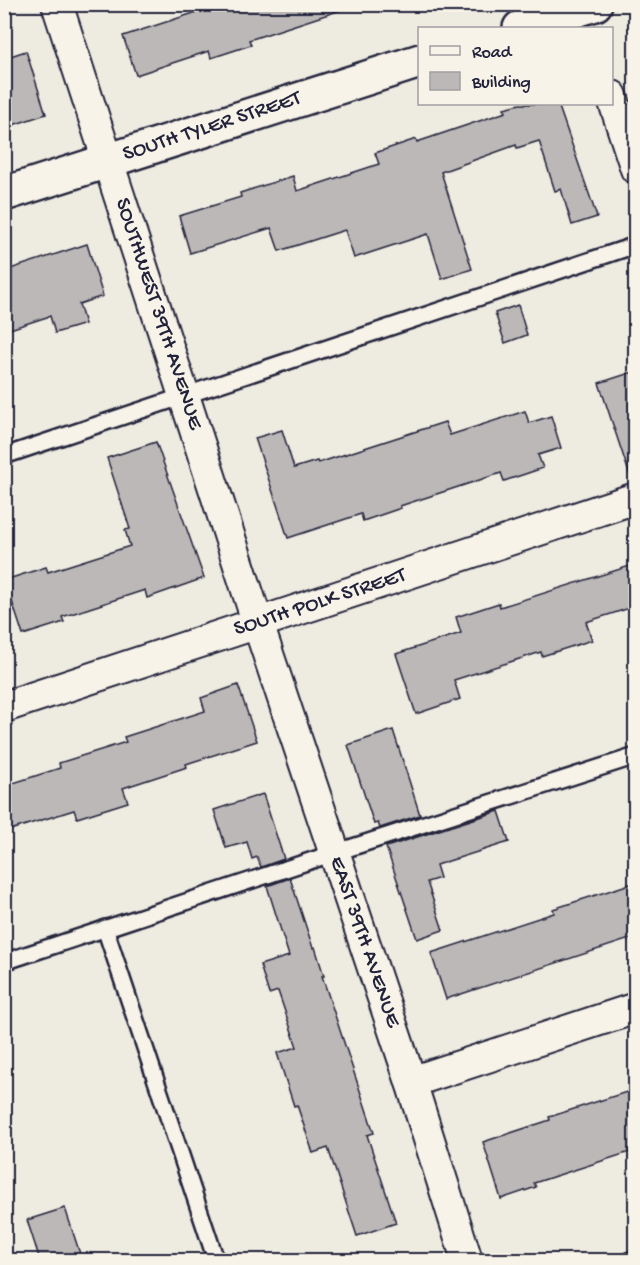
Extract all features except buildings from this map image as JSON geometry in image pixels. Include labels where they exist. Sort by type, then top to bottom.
[{"type":"main road","points":[[524,27],[587,12]]},
{"type":"main road","name":"SOUTH TYLER STREET","points":[[4,194],[418,62]]},
{"type":"street","name":"SOUTHWEST 39TH AVENUE","points":[[57,4],[258,624]]},
{"type":"street","points":[[613,99],[636,169]]},
{"type":"street","name":"SOUTH POLK STREET","points":[[4,707],[636,498]]},
{"type":"street","name":"EAST 39TH AVENUE","points":[[258,624],[411,1082],[467,1260]]},
{"type":"street","points":[[411,1082],[636,1008]]},
{"type":"lane","points":[[4,456],[636,245]]},
{"type":"lane","points":[[4,962],[636,756]]},
{"type":"lane","points":[[105,928],[216,1260]]},
{"type":"lane","points":[[630,1260],[636,1259]]}]
